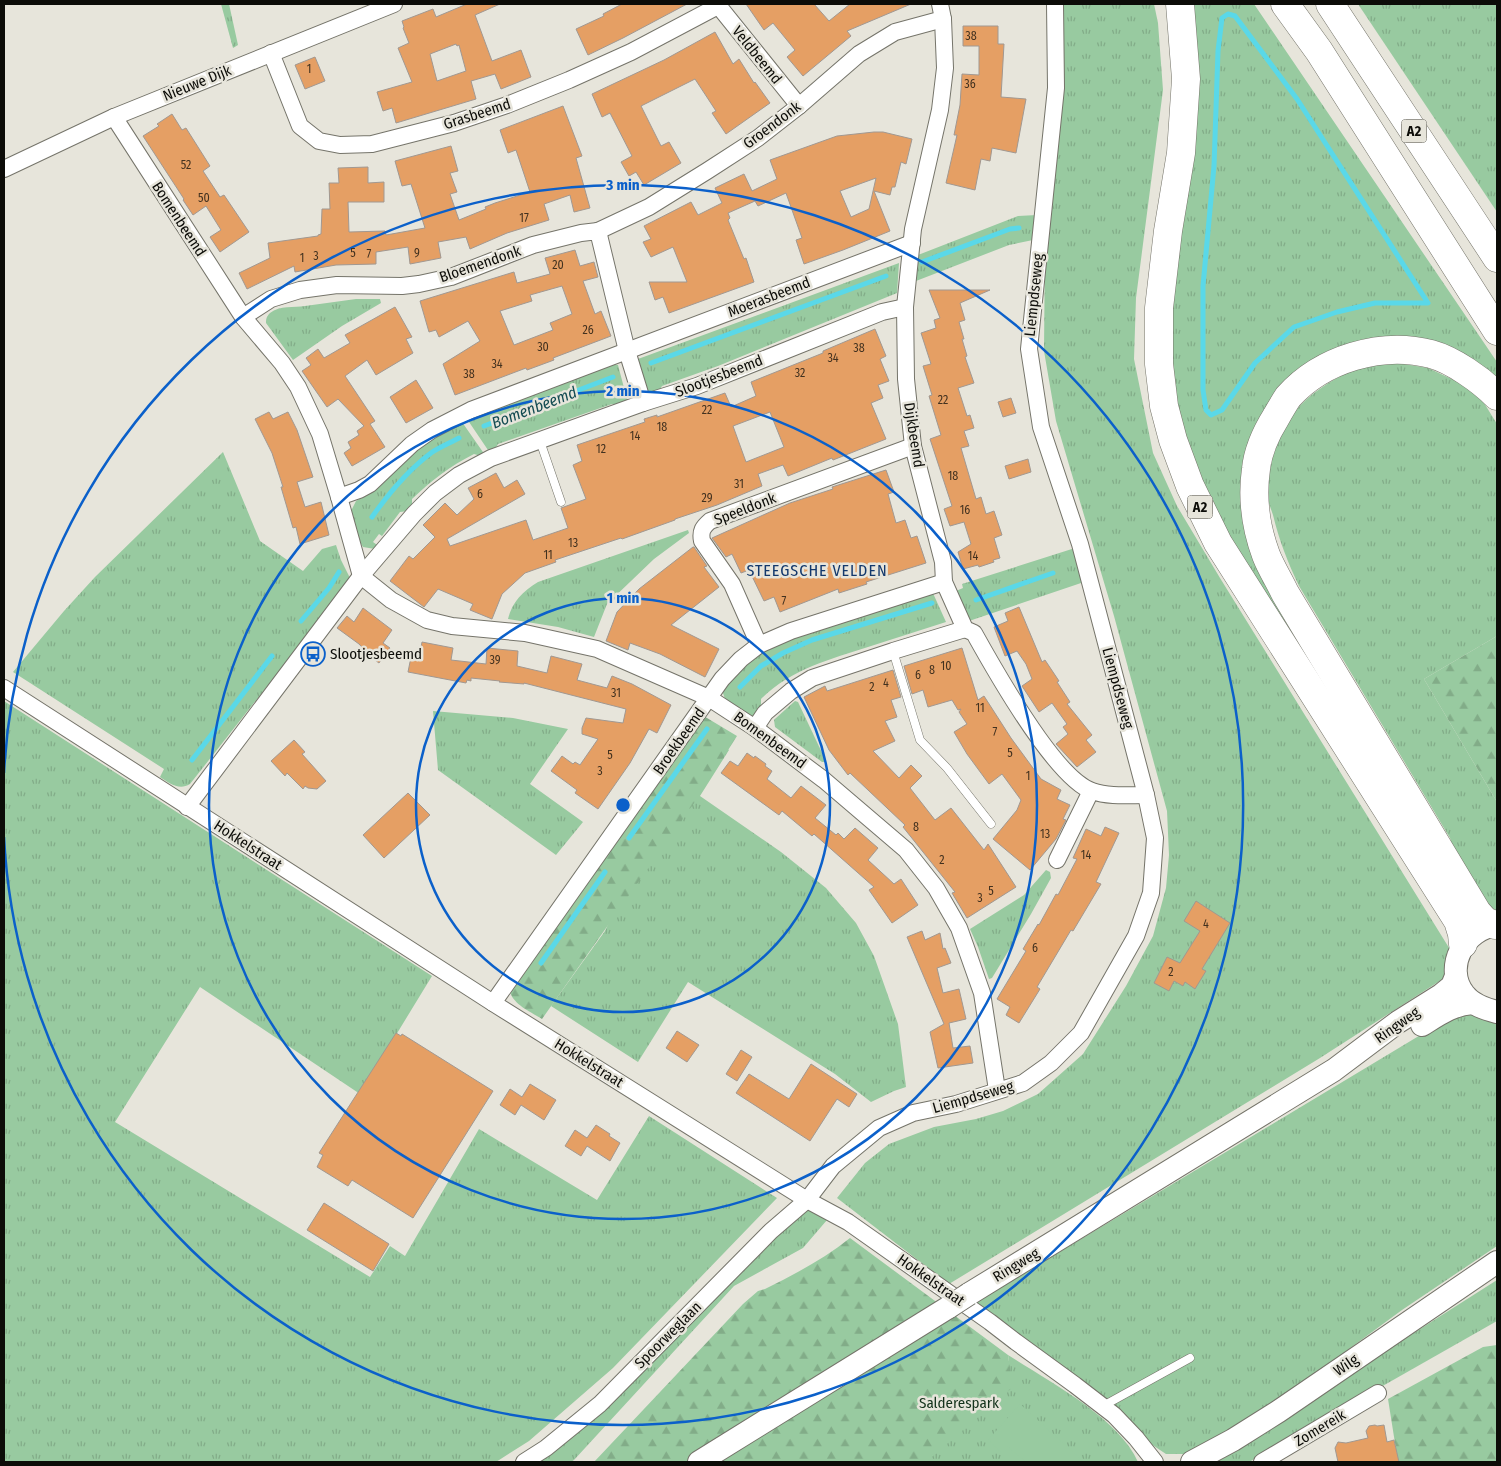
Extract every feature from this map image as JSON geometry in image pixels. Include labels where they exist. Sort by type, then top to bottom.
[{"type":"highway","name":"A2","points":[[1180,4],[1186,88],[1181,153],[1168,230],[1159,308],[1159,364],[1164,406],[1173,440],[1190,486],[1218,543],[1458,921],[1463,944]]},
{"type":"highway","name":"A2","points":[[1285,4],[1319,51],[1497,331]]},
{"type":"highway","name":"A2","points":[[1330,4],[1497,258]]},
{"type":"highway","points":[[1496,925],[1485,921],[1478,912],[1285,593],[1266,555],[1257,524],[1254,499],[1256,469],[1262,442],[1274,420],[1288,398],[1308,379],[1334,363],[1356,355],[1379,351],[1403,350],[1431,354],[1462,368],[1487,386],[1497,396]]},
{"type":"main road","points":[[1496,925],[1482,929],[1463,944],[1457,960],[1456,976],[1464,995],[1473,1003],[1486,1010],[1497,1012]]},
{"type":"main road","name":"Ringweg","points":[[699,1462],[1334,1070],[1398,1022],[1441,996],[1452,986],[1456,976]]},
{"type":"main road","name":"Ringweg","points":[[1334,1070],[1402,1038],[1448,1010],[1462,1004],[1473,1003]]},
{"type":"main road","name":"Wilg","points":[[1192,1462],[1233,1440],[1279,1411],[1497,1262]]},
{"type":"street","name":"Nieuwe Dijk","points":[[4,169],[114,117],[394,4]]},
{"type":"street","name":"Liempdseweg","points":[[807,1200],[833,1166],[879,1128],[914,1113],[956,1104],[1023,1083],[1051,1063],[1081,1033],[1136,936],[1151,893],[1155,838],[1146,795],[1080,544],[1041,427],[1029,349],[1056,88],[1055,4]]},
{"type":"street","name":"Grasbeemd","points":[[271,53],[300,126],[319,140],[340,145],[372,144],[454,123],[516,102],[631,52],[717,5]]},
{"type":"street","name":"Veldbeemd","points":[[717,5],[799,106]]},
{"type":"street","name":"Dijkbeemd","points":[[941,11],[945,68],[940,110],[913,229],[905,307],[906,379],[912,446],[943,562],[944,582],[965,629],[974,633],[1020,712],[1058,763],[1073,778],[1091,791],[1114,795],[1146,795]]},
{"type":"street","name":"Groendonk","points":[[598,231],[649,207],[708,171],[758,138],[799,106],[859,54],[895,32],[941,11]]},
{"type":"street","name":"Bomenbeemd","points":[[114,117],[243,317],[282,363],[298,387],[320,434],[361,576],[390,600],[427,620],[452,626],[524,633],[597,649],[709,698],[755,728],[824,780],[906,850],[936,888],[959,928],[982,993],[997,1090]]},
{"type":"street","name":"Bloemendonk","points":[[243,317],[271,299],[300,290],[337,286],[402,286],[419,284],[452,276],[533,245],[581,233],[598,231]]},
{"type":"street","points":[[598,231],[627,351],[643,403]]},
{"type":"street","name":"Moerasbeemd","points":[[627,351],[912,244]]},
{"type":"street","name":"Slootjesbeemd","points":[[187,806],[361,576],[414,514],[435,493],[459,475],[491,458],[643,403],[697,386],[882,312],[905,307]]},
{"type":"street","points":[[339,497],[370,484],[412,444],[432,430],[471,410],[627,351]]},
{"type":"street","name":"Speeldonk","points":[[759,645],[732,584],[702,541],[702,528],[710,521],[912,446]]},
{"type":"street","name":"Broekbeemd","points":[[493,1003],[722,678],[740,659],[759,645],[791,630],[944,582]]},
{"type":"street","points":[[755,728],[765,713],[792,691],[812,678],[965,629]]},
{"type":"street","name":"Hokkelstraat","points":[[4,688],[493,1003],[807,1200],[848,1222],[990,1322],[1103,1406],[1136,1438],[1155,1462]]},
{"type":"street","points":[[1057,860],[1091,791]]},
{"type":"street","name":"Spoorweglaan","points":[[524,1462],[546,1448],[600,1404],[771,1231],[807,1200]]},
{"type":"street","name":"Zomereik","points":[[1262,1462],[1378,1393]]},
{"type":"lane","points":[[540,441],[561,502]]},
{"type":"lane","points":[[893,651],[920,740],[947,768],[991,824]]},
{"type":"lane","points":[[1103,1406],[1190,1358]]},
{"type":"green space","points":[[221,4],[229,4],[238,45],[233,48]]},
{"type":"green space","points":[[1058,4],[1154,4],[1158,23],[1163,90],[1136,298],[1134,359],[1153,453],[1177,506],[1220,578],[1451,951],[1449,975],[1320,1058],[949,1284],[837,1198],[865,1163],[889,1144],[934,1127],[976,1119],[1003,1111],[1038,1094],[1083,1054],[1126,986],[1153,936],[1166,888],[1169,855],[1167,811],[1114,616],[1056,421],[1044,351],[1045,245]]},
{"type":"green space","points":[[1188,4],[1254,4],[1497,362],[1497,385],[1432,346],[1305,373],[1248,499],[1458,909],[1196,483],[1168,362]]},
{"type":"green space","points":[[1358,4],[1497,4],[1497,212]]},
{"type":"green space","points":[[1037,215],[1033,240],[1009,245],[916,281],[918,255],[1018,216]]},
{"type":"green space","points":[[899,263],[897,293],[718,366],[662,386],[658,393],[649,391],[645,385],[638,359]]},
{"type":"green space","points":[[356,299],[380,299],[381,303],[342,326],[293,360],[266,323],[266,318],[274,310]]},
{"type":"green space","points":[[613,364],[618,365],[628,403],[622,407],[612,404],[498,444],[494,451],[490,453],[467,419]]},
{"type":"green space","points":[[1404,364],[1428,368],[1456,381],[1481,398],[1497,424],[1497,636],[1424,679],[1497,802],[1497,916],[1459,868],[1450,838],[1299,586],[1284,551],[1268,501],[1269,474],[1275,449],[1286,426],[1298,408],[1327,384],[1359,368]]},
{"type":"green space","points":[[462,422],[485,455],[474,454],[441,474],[412,499],[412,508],[408,511],[400,512],[382,536],[379,534],[373,542],[380,547],[375,549],[363,547],[358,539],[351,511],[356,501],[373,491],[410,455],[429,441]]},
{"type":"green space","points":[[223,452],[260,541],[303,571],[322,549],[336,545],[351,580],[190,784],[182,787],[171,784],[160,777],[164,769],[13,672],[95,577]]},
{"type":"green space","points":[[688,530],[689,533],[654,559],[607,604],[594,637],[558,627],[508,619],[512,607],[519,598],[538,582]]},
{"type":"green space","points":[[1075,548],[1084,582],[969,621],[956,591],[963,588],[962,584]]},
{"type":"green space","points":[[932,591],[946,622],[839,656],[798,673],[772,689],[761,699],[761,708],[754,716],[750,716],[725,699],[722,690],[731,676],[766,650],[782,641]]},
{"type":"green space","points":[[1497,636],[1497,802],[1424,679]]},
{"type":"green space","points":[[4,701],[432,976],[360,1094],[200,987],[115,1122],[370,1277],[390,1246],[405,1256],[479,1129],[597,1200],[649,1116],[777,1198],[613,1368],[529,1441],[496,1462],[4,1462]]},
{"type":"green space","points":[[795,701],[798,702],[825,759],[824,762],[775,727],[774,720]]},
{"type":"green space","points":[[433,711],[513,718],[568,729],[530,784],[583,822],[556,855],[438,770]]},
{"type":"green space","points":[[702,715],[737,736],[699,796],[542,1019],[515,1001],[510,992]]},
{"type":"green space","points":[[698,730],[729,750],[700,796],[781,852],[826,888],[856,923],[874,956],[898,1024],[906,1087],[871,1102],[835,1074],[688,982],[638,1062],[551,1006],[605,931]]},
{"type":"green space","points":[[1046,870],[1050,872],[1051,878],[992,978],[989,979],[970,929],[1024,895]]},
{"type":"green space","points":[[1457,1013],[1476,1014],[1497,1020],[1497,1246],[1402,1310],[1244,1426],[1194,1454],[1166,1454],[1151,1444],[1089,1385],[973,1304]]},
{"type":"green space","points":[[808,1207],[827,1220],[803,1248],[734,1286],[574,1460],[571,1462],[533,1462],[729,1279]]},
{"type":"green space","points":[[850,1238],[1008,1355],[1013,1387],[926,1462],[594,1462],[743,1304],[758,1291],[809,1266]]},
{"type":"green space","points":[[1497,1280],[1497,1321],[1249,1462],[1211,1462]]},
{"type":"green space","points":[[1497,1345],[1497,1462],[1398,1462],[1388,1399],[1483,1347]]},
{"type":"green space","name":"Salderespark","points":[[1008,1355],[1062,1389],[1099,1416],[1129,1446],[1138,1462],[744,1462],[1009,1361]]},
{"type":"green space","points":[[1020,1404],[1084,1462],[1026,1462],[1007,1446],[1001,1452],[988,1440]]},
{"type":"building","points":[[467,4],[500,4],[475,15],[492,61],[521,50],[531,77],[501,89],[495,74],[471,81],[476,99],[396,123],[392,108],[383,111],[377,92],[412,82],[398,48],[409,43],[402,21],[433,9],[436,17]],"holes":[[[456,44],[457,46],[459,45],[466,71],[437,81],[430,54]]]},
{"type":"building","points":[[622,4],[687,4],[588,55],[576,29],[604,16],[603,14]]},
{"type":"building","points":[[746,4],[814,4],[829,21],[850,4],[911,4],[847,31],[851,36],[803,76],[787,57],[795,50],[773,23],[764,30]]},
{"type":"building","points":[[963,26],[998,26],[998,44],[1004,44],[1001,97],[1026,99],[1016,153],[992,148],[990,161],[981,159],[975,190],[946,183],[957,135],[954,135],[960,105],[962,74],[979,75],[979,46],[963,46]]},
{"type":"building","points":[[715,32],[733,64],[739,59],[754,83],[770,103],[726,134],[712,113],[716,111],[695,79],[641,106],[661,146],[669,142],[681,163],[644,185],[636,172],[629,176],[621,162],[632,156],[610,113],[602,117],[592,94],[664,60]]},
{"type":"building","points":[[315,57],[325,81],[305,89],[295,65]]},
{"type":"building","points":[[563,106],[582,156],[576,158],[590,208],[574,212],[570,195],[544,204],[549,220],[507,233],[470,249],[466,237],[438,242],[441,258],[410,264],[408,247],[376,252],[376,264],[336,265],[295,272],[294,266],[247,289],[239,273],[270,258],[268,243],[321,234],[322,209],[330,209],[329,183],[339,183],[338,168],[368,167],[368,183],[384,182],[384,202],[348,202],[349,232],[385,231],[386,235],[425,228],[411,184],[402,186],[395,161],[451,146],[458,171],[450,173],[457,192],[450,194],[459,220],[486,209],[485,207],[495,203],[530,192],[516,150],[508,153],[500,130]]},
{"type":"building","points":[[172,114],[182,130],[186,128],[210,166],[203,171],[220,197],[224,195],[249,232],[220,252],[210,237],[221,230],[206,206],[193,215],[143,136],[159,126],[157,124]]},
{"type":"building","points":[[883,132],[912,139],[906,164],[901,162],[895,187],[892,187],[890,195],[874,191],[890,231],[804,264],[796,240],[802,238],[786,193],[758,206],[755,201],[728,213],[730,218],[728,220],[744,259],[746,258],[754,282],[669,313],[663,297],[655,300],[649,282],[687,282],[673,247],[651,257],[643,242],[651,239],[644,226],[691,202],[698,215],[722,203],[715,188],[744,174],[752,191],[777,179],[770,160],[837,136]],"holes":[[[876,178],[869,209],[851,217],[840,191]]]},
{"type":"building","points":[[575,250],[580,266],[594,262],[598,277],[583,281],[595,314],[601,311],[611,336],[553,358],[554,360],[527,370],[526,368],[455,395],[443,364],[480,341],[468,321],[439,337],[436,330],[429,332],[420,301],[514,272],[517,283],[550,274],[545,258]],"holes":[[[562,286],[572,314],[550,323],[553,330],[514,345],[500,311],[532,301],[530,295]]]},
{"type":"building","points":[[929,290],[990,290],[960,303],[965,320],[959,322],[967,356],[965,357],[974,383],[958,388],[967,416],[970,415],[974,428],[964,431],[969,446],[961,448],[976,499],[981,497],[986,514],[994,511],[1002,535],[994,538],[1000,558],[979,567],[978,565],[963,569],[958,552],[971,544],[964,522],[950,526],[944,509],[952,506],[930,439],[941,435],[929,396],[932,395],[923,366],[931,364],[921,333],[936,328],[934,320],[940,318]]},
{"type":"building","points":[[395,307],[412,337],[406,339],[413,353],[376,375],[367,360],[345,376],[375,421],[370,424],[385,447],[352,466],[344,453],[351,448],[348,442],[359,435],[357,431],[364,426],[338,399],[327,407],[302,371],[311,365],[306,358],[318,349],[324,358],[350,343],[345,335]]},
{"type":"building","points":[[875,329],[886,356],[880,359],[889,381],[878,385],[883,398],[871,403],[886,439],[788,476],[783,465],[758,474],[762,486],[717,505],[622,539],[555,560],[556,562],[525,573],[502,594],[492,619],[470,610],[473,604],[438,589],[424,607],[390,581],[409,556],[413,559],[435,537],[423,525],[445,503],[457,515],[474,499],[468,488],[496,473],[504,488],[517,480],[525,494],[447,539],[450,546],[526,520],[533,540],[568,528],[561,508],[586,499],[573,465],[582,461],[577,445],[645,422],[644,419],[657,415],[657,417],[725,393],[731,407],[756,396],[751,382],[823,353],[823,351]],"holes":[[[770,412],[784,447],[746,462],[733,426]]]},
{"type":"building","points":[[416,380],[433,408],[406,423],[390,397]]},
{"type":"building","points":[[1011,398],[1016,413],[1003,417],[998,402]]},
{"type":"building","points":[[269,412],[273,419],[288,412],[297,430],[313,477],[297,482],[305,507],[321,502],[329,535],[300,544],[296,527],[293,528],[272,453],[255,419]]},
{"type":"building","points":[[1028,459],[1031,472],[1009,479],[1005,466]]},
{"type":"building","points":[[886,470],[894,492],[888,494],[896,523],[905,520],[911,538],[917,536],[926,563],[866,582],[867,584],[839,593],[838,589],[780,612],[774,597],[764,601],[749,570],[741,573],[732,554],[726,557],[712,538],[790,503]]},
{"type":"building","points":[[693,547],[707,566],[704,567],[719,587],[671,625],[719,649],[705,677],[660,654],[630,643],[628,650],[606,641],[617,612],[639,589]]},
{"type":"building","points":[[1019,607],[1042,662],[1045,660],[1070,702],[1067,704],[1092,735],[1086,740],[1096,752],[1077,767],[1056,744],[1068,734],[1063,727],[1067,724],[1052,703],[1039,712],[1022,686],[1032,679],[1026,664],[1017,651],[1005,656],[994,627],[1008,621],[1005,613]]},
{"type":"building","points":[[363,608],[392,630],[383,643],[390,648],[379,663],[359,644],[337,628],[347,616],[354,622]]},
{"type":"building","points":[[422,642],[453,648],[451,660],[486,664],[487,648],[518,651],[517,666],[547,673],[551,656],[582,664],[577,680],[607,688],[612,676],[632,684],[671,705],[657,733],[649,729],[630,763],[598,809],[575,793],[577,790],[551,771],[562,756],[573,764],[575,762],[580,765],[598,739],[582,734],[586,718],[623,723],[626,709],[524,683],[471,678],[471,681],[467,680],[466,683],[408,672],[411,657],[419,658]]},
{"type":"building","points":[[962,648],[978,700],[984,696],[1011,738],[1041,779],[1061,790],[1057,799],[1070,805],[1063,819],[1066,820],[1056,839],[1030,870],[993,839],[1017,810],[1021,800],[1002,774],[989,784],[967,754],[954,732],[967,724],[959,712],[961,709],[958,710],[952,700],[928,707],[923,690],[912,694],[904,666]]},
{"type":"building","points":[[893,670],[901,697],[891,700],[897,717],[885,721],[895,741],[873,751],[899,778],[911,765],[922,776],[910,788],[935,820],[951,808],[984,850],[988,844],[1016,887],[967,918],[952,893],[955,892],[903,827],[905,825],[850,773],[848,775],[829,750],[804,697],[825,686],[827,691]]},
{"type":"building","points":[[294,740],[305,752],[302,754],[326,781],[317,789],[305,786],[303,789],[287,773],[285,776],[271,761]]},
{"type":"building","points":[[747,753],[766,764],[765,766],[772,771],[767,779],[791,798],[801,786],[826,805],[815,818],[836,835],[838,833],[844,839],[855,828],[878,848],[868,860],[894,884],[901,879],[918,905],[892,923],[869,890],[874,887],[814,834],[812,836],[782,811],[779,815],[721,773],[730,761],[738,766]]},
{"type":"building","points":[[408,793],[430,815],[384,858],[363,835]]},
{"type":"building","points":[[1105,827],[1119,833],[1096,882],[1101,884],[1037,987],[1040,989],[1019,1023],[1006,1015],[1010,1007],[997,999],[1026,951],[1023,949],[1056,894],[1058,895],[1077,859],[1073,858],[1086,829],[1101,836]]},
{"type":"building","points":[[1196,901],[1230,923],[1202,969],[1206,971],[1195,989],[1185,982],[1183,986],[1174,981],[1169,991],[1154,983],[1167,957],[1180,963],[1200,931],[1184,921]]},
{"type":"building","points":[[922,931],[925,940],[940,933],[943,949],[945,948],[951,963],[937,968],[943,993],[959,989],[966,1019],[949,1023],[953,1048],[970,1046],[973,1063],[938,1068],[930,1032],[944,1024],[907,937]]},
{"type":"building","points":[[677,1031],[699,1045],[687,1062],[666,1048]]},
{"type":"building","points":[[396,1033],[401,1036],[402,1034],[493,1091],[413,1218],[352,1180],[348,1186],[317,1167],[323,1155],[319,1153]]},
{"type":"building","points":[[741,1050],[752,1057],[737,1081],[726,1074]]},
{"type":"building","points":[[811,1064],[857,1094],[849,1107],[837,1099],[810,1141],[736,1093],[749,1074],[789,1099]]},
{"type":"building","points":[[530,1084],[556,1100],[544,1120],[521,1105],[515,1115],[500,1105],[510,1089],[522,1097]]},
{"type":"building","points":[[596,1125],[620,1143],[610,1161],[587,1146],[581,1156],[565,1146],[575,1130],[587,1138]]},
{"type":"building","points":[[324,1203],[389,1244],[373,1271],[307,1230]]},
{"type":"building","points":[[1384,1425],[1387,1442],[1394,1440],[1399,1462],[1338,1462],[1335,1448],[1338,1442],[1346,1443],[1368,1438],[1366,1431],[1369,1426]]},
{"type":"waterway","points":[[1228,14],[1235,16],[1297,99],[1428,303],[1375,303],[1337,312],[1294,327],[1255,363],[1222,410],[1211,415],[1206,410],[1203,390],[1203,286],[1214,166],[1218,51],[1222,18],[1228,14]]},
{"type":"waterway","points":[[922,262],[1010,229],[1019,228]]},
{"type":"waterway","points":[[651,363],[886,276]]},
{"type":"waterway","name":"Bomenbeemd","points":[[484,426],[613,377]]},
{"type":"waterway","points":[[372,517],[414,467],[431,453],[459,438]]},
{"type":"waterway","points":[[301,621],[329,588],[339,572]]},
{"type":"waterway","points":[[976,600],[1053,573]]},
{"type":"waterway","points":[[740,687],[761,666],[783,653],[812,640],[932,603]]},
{"type":"waterway","points":[[192,760],[272,656]]},
{"type":"waterway","points":[[629,838],[707,729]]},
{"type":"waterway","points":[[541,963],[605,872]]},
{"type":"place","name":"Slootjesbeemd","points":[[313,654]]},
{"type":"district","name":"STEEGSCHE VELDEN","points":[[817,570]]}]
